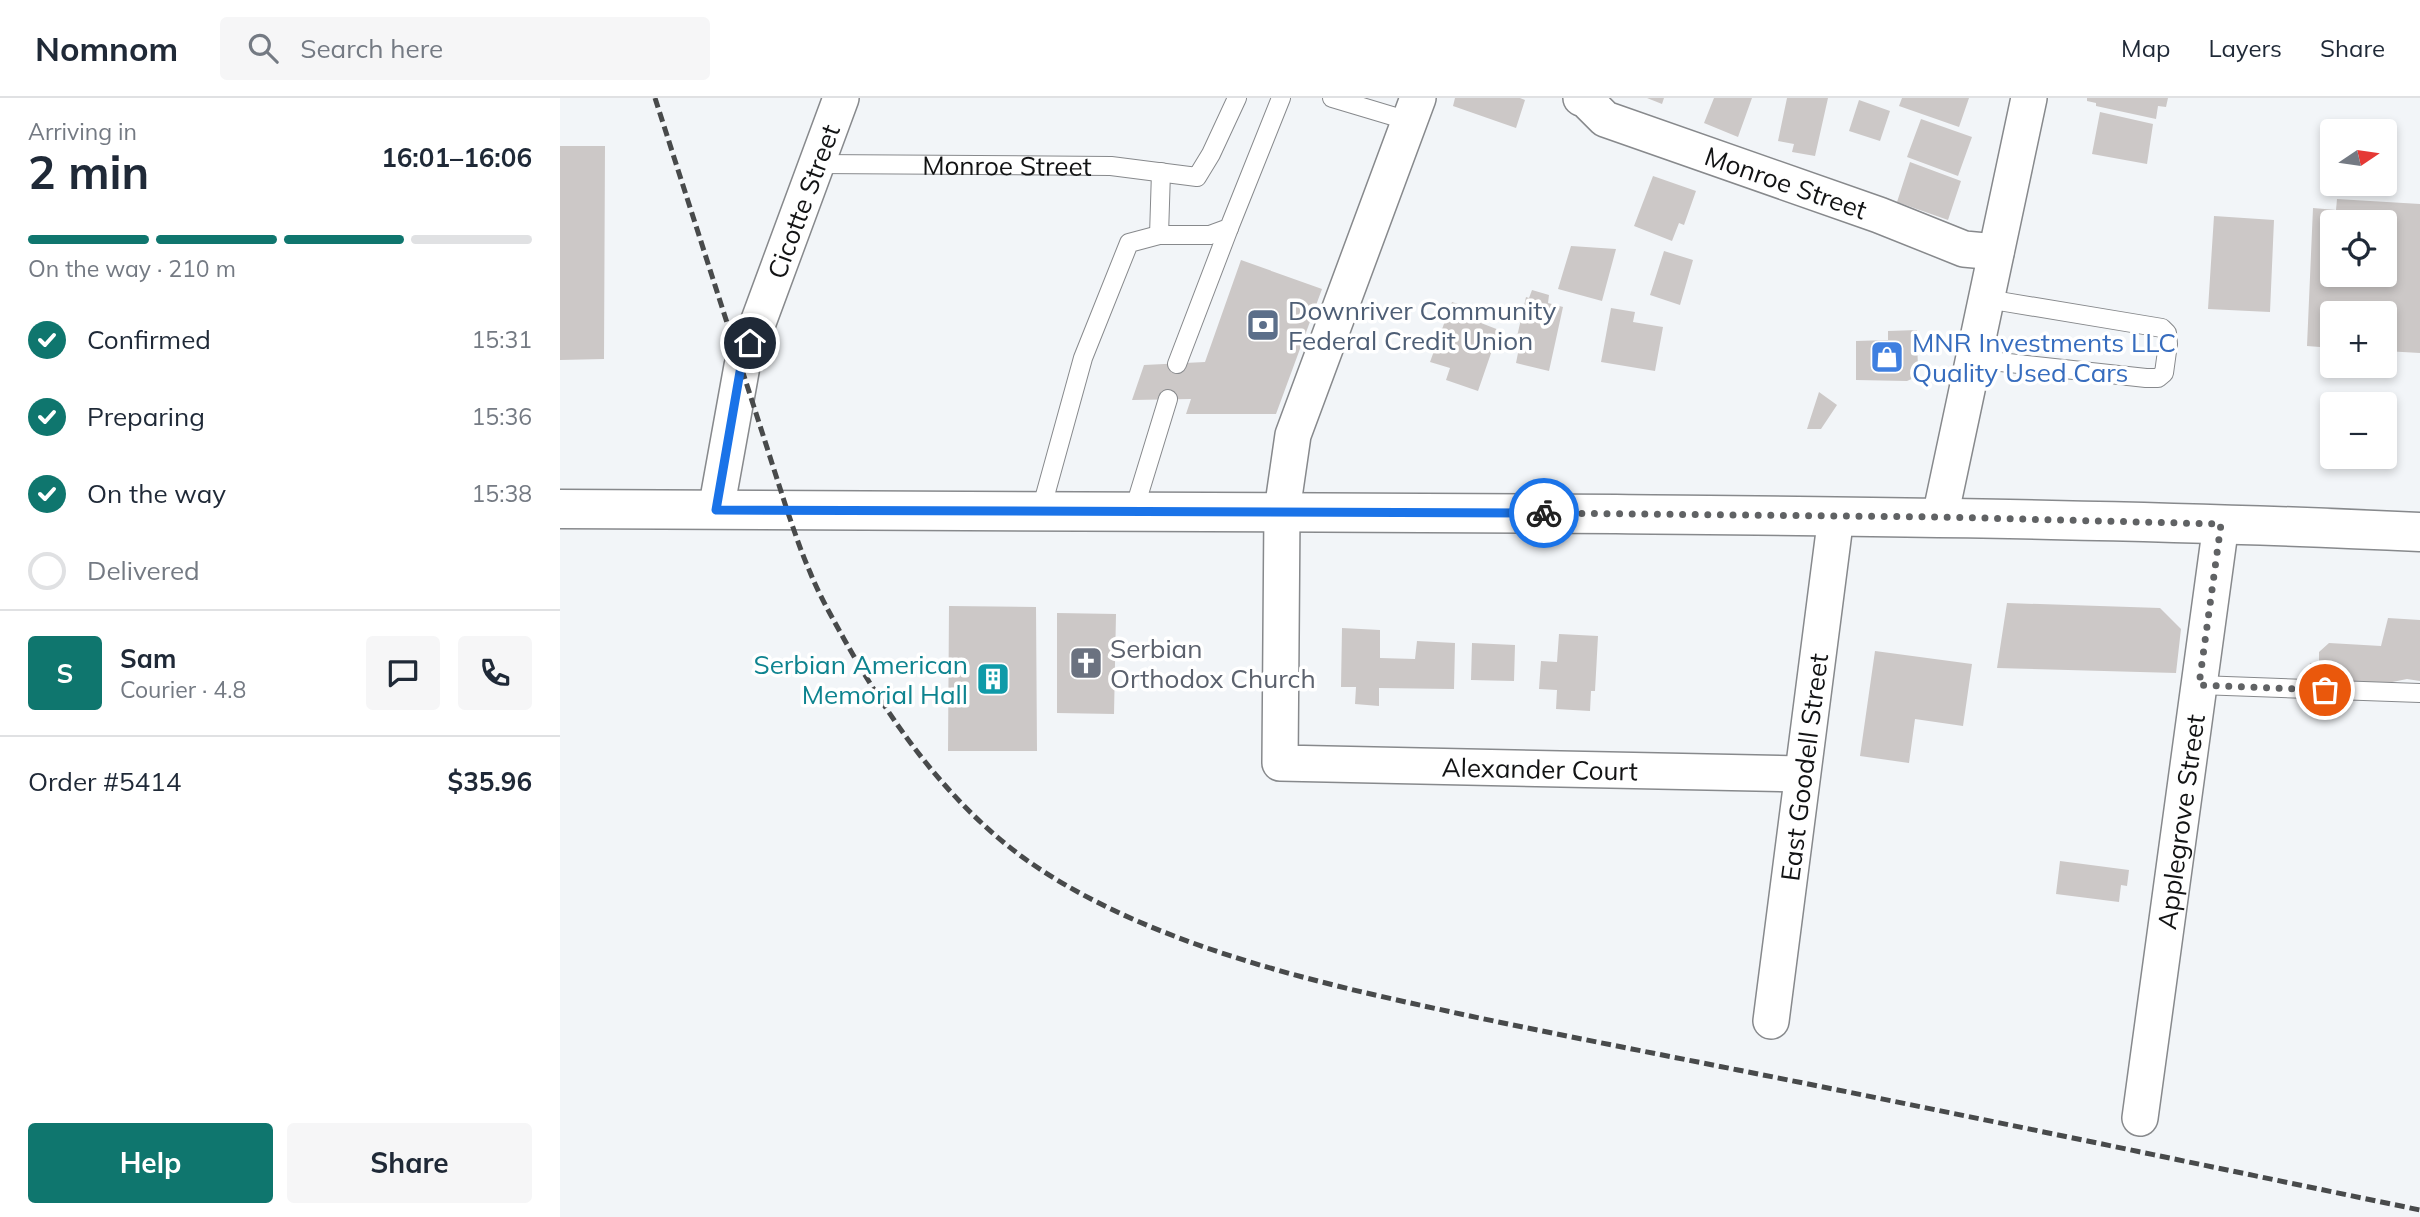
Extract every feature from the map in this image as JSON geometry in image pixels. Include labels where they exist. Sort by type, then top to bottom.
[{"type":"main road","points":[[560,509],[1134,510],[1940,517],[2420,531]]},
{"type":"street","name":"Cicotte Street","points":[[716,510],[741,366],[841,98]]},
{"type":"street","points":[[1940,517],[2029,98]]},
{"type":"street","name":"Monroe Street","points":[[1599,105],[1964,249],[1997,252]]},
{"type":"street","points":[[1282,511],[1293,435],[1414,110]]},
{"type":"street","name":"Alexander Court","points":[[1282,511],[1280,763],[1801,774]]},
{"type":"street","name":"East Goodell Street","points":[[1771,1021],[1836,516]]},
{"type":"street","name":"Applegrove Street","points":[[2140,1118],[2221,524]]},
{"type":"lane","name":"Monroe Street","points":[[817,164],[1111,166],[1196,177],[1211,154],[1237,98]]},
{"type":"lane","points":[[1177,364],[1281,98]]},
{"type":"lane","points":[[1332,98],[1414,110]]},
{"type":"lane","points":[[1158,235],[1161,172]]},
{"type":"lane","points":[[1041,510],[1083,358],[1129,243],[1158,235],[1210,235],[1229,228]]},
{"type":"lane","points":[[1973,359],[2146,378],[2158,378],[2164,373],[2168,344],[2167,333],[2162,328],[1987,299]]},
{"type":"lane","points":[[1134,510],[1167,399]]},
{"type":"lane","points":[[2199,685],[2420,693]]},
{"type":"building","points":[[1455,98],[1525,100],[1516,128],[1453,106]]},
{"type":"building","points":[[1647,98],[1664,98],[1662,104]]},
{"type":"building","points":[[1714,98],[1752,98],[1738,137],[1704,123]]},
{"type":"building","points":[[1787,98],[1828,98],[1815,156],[1792,152],[1794,144],[1778,141]]},
{"type":"building","points":[[1902,98],[1969,98],[1959,127],[1899,106]]},
{"type":"building","points":[[2087,98],[2168,98],[2166,107],[2158,106],[2156,119],[2096,106],[2096,103],[2087,101]]},
{"type":"building","points":[[1859,100],[1890,111],[1880,141],[1849,131]]},
{"type":"building","points":[[2100,112],[2153,124],[2147,164],[2092,154]]},
{"type":"building","points":[[1921,119],[1972,137],[1958,176],[1907,157]]},
{"type":"building","points":[[560,146],[605,146],[604,359],[560,360]]},
{"type":"building","points":[[1910,162],[1961,181],[1948,220],[1897,202]]},
{"type":"building","points":[[1653,176],[1696,191],[1684,225],[1679,223],[1672,241],[1634,226]]},
{"type":"building","points":[[2337,199],[2420,204],[2420,353],[2397,352],[2397,301],[2320,301],[2320,347],[2307,346],[2313,208],[2336,210]]},
{"type":"building","points":[[2214,216],[2274,220],[2270,312],[2208,309]]},
{"type":"building","points":[[1571,246],[1616,249],[1602,301],[1558,289]]},
{"type":"building","points":[[1664,251],[1693,260],[1680,305],[1650,295]]},
{"type":"building","name":"Downriver Community Federal Credit Union","points":[[1241,260],[1322,289],[1276,414],[1186,414],[1191,399],[1132,400],[1144,365],[1205,362]]},
{"type":"building","points":[[1532,290],[1549,295],[1548,303],[1563,307],[1549,371],[1516,363],[1520,343],[1516,341],[1526,297],[1529,298]]},
{"type":"building","points":[[1452,302],[1484,313],[1481,323],[1499,330],[1478,391],[1446,380],[1450,368],[1430,362]]},
{"type":"building","points":[[1611,308],[1635,312],[1633,322],[1663,327],[1655,371],[1601,362]]},
{"type":"building","name":"MNR Investments LLC Quality Used Cars","points":[[1917,330],[1916,377],[1907,381],[1856,380],[1856,341],[1888,340],[1888,331]]},
{"type":"building","points":[[1819,392],[1837,405],[1821,429],[1807,429]]},
{"type":"building","points":[[2007,603],[2160,608],[2181,629],[2176,673],[1997,668]]},
{"type":"building","name":"Serbian American Memorial Hall","points":[[949,606],[1036,607],[1037,751],[948,751]]},
{"type":"building","name":"Serbian Orthodox Church","points":[[1057,613],[1116,614],[1114,714],[1057,713]]},
{"type":"building","points":[[2388,618],[2420,620],[2420,681],[2407,679],[2378,685],[2308,680],[2310,663],[2319,663],[2319,652],[2329,643],[2381,646]]},
{"type":"building","points":[[1342,628],[1380,630],[1380,658],[1415,659],[1417,641],[1455,643],[1454,689],[1379,688],[1379,706],[1355,704],[1356,687],[1341,687]]},
{"type":"building","points":[[1559,634],[1598,636],[1595,691],[1591,691],[1590,711],[1556,709],[1557,690],[1539,689],[1541,661],[1557,662]]},
{"type":"building","points":[[1472,643],[1515,645],[1514,681],[1471,680]]},
{"type":"building","points":[[1875,651],[1972,664],[1963,726],[1915,719],[1909,763],[1860,756]]},
{"type":"building","points":[[2060,861],[2129,870],[2127,886],[2121,885],[2119,902],[2056,894]]},
{"type":"railway","points":[[655,98],[787,510],[817,589],[862,670],[921,757],[993,834],[1065,885],[1112,910],[1214,950],[1373,995],[2420,1210]]},
{"type":"way so far","points":[[1544,513],[1940,517],[2221,524],[2199,685],[2325,690]]},
{"type":"place","name":"Downriver Community Federal Credit Union","points":[[1263,325]]},
{"type":"place","name":"MNR Investments LLC Quality Used Cars","points":[[1887,357]]},
{"type":"place","name":"Serbian Orthodox Church","points":[[1086,663]]},
{"type":"place","name":"Serbian American Memorial Hall","points":[[993,679]]},
{"type":"route","points":[[750,343],[741,366],[716,510],[1544,513]]}]
